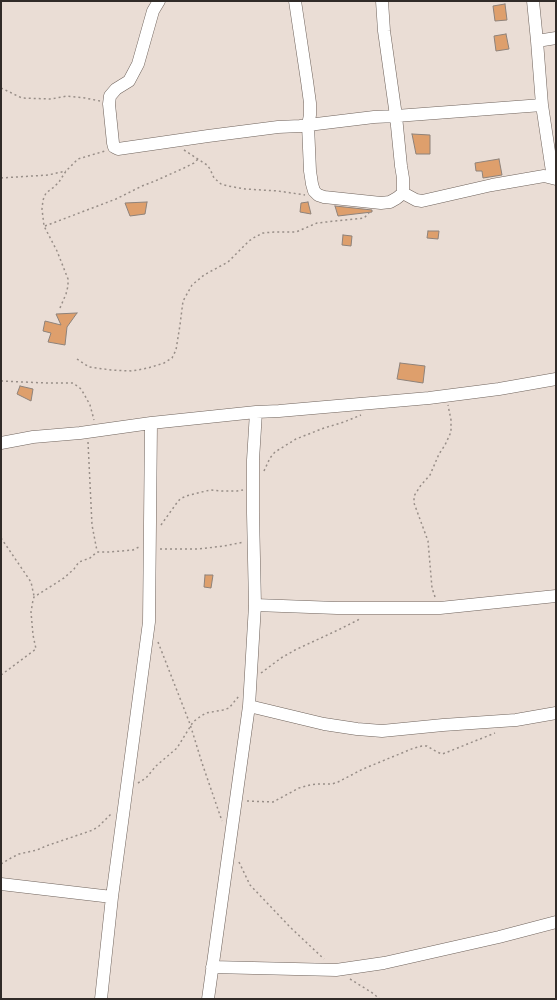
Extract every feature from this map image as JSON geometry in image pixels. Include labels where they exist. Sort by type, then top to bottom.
[{"type":"street","points":[[159,1],[153,11],[138,64],[130,81],[116,89],[110,96],[109,104],[113,143],[116,148],[121,149],[278,127],[300,126],[374,117],[542,105]]},
{"type":"street","points":[[295,1],[309,95],[310,115],[308,125],[310,171],[314,191],[324,196],[376,203],[390,202],[403,193]]},
{"type":"street","points":[[382,1],[384,31],[403,178],[403,193]]},
{"type":"street","points":[[403,193],[416,200],[422,201],[492,184],[544,176],[555,178],[542,105],[538,41],[533,1]]},
{"type":"street","points":[[538,41],[556,38]]},
{"type":"street","points":[[1,443],[33,437],[151,423],[256,412],[446,396],[556,379]]},
{"type":"street","points":[[208,999],[250,706],[255,605],[253,460],[256,412]]},
{"type":"street","points":[[101,999],[112,897],[149,622],[151,423]]},
{"type":"street","points":[[255,605],[337,608],[440,608],[556,596]]},
{"type":"street","points":[[250,706],[324,724],[382,732],[443,725],[516,720],[556,713]]},
{"type":"street","points":[[1,884],[112,897]]},
{"type":"street","points":[[212,966],[336,970],[391,961],[499,937],[556,922]]},
{"type":"path","points":[[1,88],[22,98],[51,99],[67,96],[85,98],[109,104]]},
{"type":"path","points":[[172,141],[210,169],[214,178],[221,184],[245,189],[278,191],[304,195],[317,193]]},
{"type":"path","points":[[60,308],[67,290],[68,279],[57,251],[44,226],[42,209],[43,200],[46,192],[59,182],[66,171],[78,159],[116,148]]},
{"type":"path","points":[[44,226],[116,199],[184,168],[194,163],[198,159]]},
{"type":"path","points":[[1,178],[48,175],[66,171]]},
{"type":"path","points":[[77,359],[89,367],[132,371],[164,363],[172,358],[176,350],[183,301],[192,285],[204,275],[228,262],[249,241],[263,233],[296,232],[317,223],[364,218],[368,215],[376,203]]},
{"type":"path","points":[[1,380],[73,383],[81,389],[90,405],[92,431],[92,525],[97,552]]},
{"type":"path","points":[[440,608],[432,588],[428,541],[414,503],[414,496],[430,475],[450,432],[451,420],[446,396]]},
{"type":"path","points":[[150,544],[180,499],[210,490],[237,491],[248,488],[262,474],[270,458],[275,452],[284,446],[301,436],[344,422],[364,413]]},
{"type":"path","points":[[1,538],[31,582],[34,596],[32,600],[31,612],[36,649],[1,675]]},
{"type":"path","points":[[34,596],[64,578],[79,562],[90,558],[97,552],[133,550],[150,544],[167,550],[198,549],[242,542],[254,542]]},
{"type":"path","points":[[127,791],[146,778],[156,766],[177,748],[194,722],[201,716],[206,713],[229,708],[264,670],[295,650],[351,624],[362,616]]},
{"type":"path","points":[[236,801],[273,802],[298,788],[316,784],[332,784],[338,782],[363,769],[414,748],[426,746],[437,752],[445,754],[500,731]]},
{"type":"path","points":[[1,864],[19,854],[37,850],[93,830],[112,813],[125,804]]},
{"type":"path","points":[[336,970],[380,999]]},
{"type":"building","points":[[505,4],[507,20],[495,21],[493,6]]},
{"type":"building","points":[[506,34],[509,49],[496,51],[494,36]]},
{"type":"building","points":[[412,134],[430,135],[430,154],[416,154]]},
{"type":"building","points":[[499,159],[502,175],[483,178],[482,171],[476,171],[475,163]]},
{"type":"building","points":[[147,202],[145,214],[130,216],[125,203]]},
{"type":"building","points":[[308,202],[311,214],[300,212],[301,203]]},
{"type":"building","points":[[335,206],[372,210],[372,212],[338,216]]},
{"type":"building","points":[[428,231],[439,231],[438,239],[427,238]]},
{"type":"building","points":[[343,235],[352,236],[351,246],[342,245]]},
{"type":"building","points":[[77,313],[67,327],[65,345],[48,342],[51,333],[43,331],[45,321],[61,325],[56,314]]},
{"type":"building","points":[[400,363],[425,366],[423,383],[397,379]]},
{"type":"building","points":[[20,386],[33,389],[31,401],[17,394]]},
{"type":"building","points":[[205,575],[213,575],[211,588],[204,587]]}]
